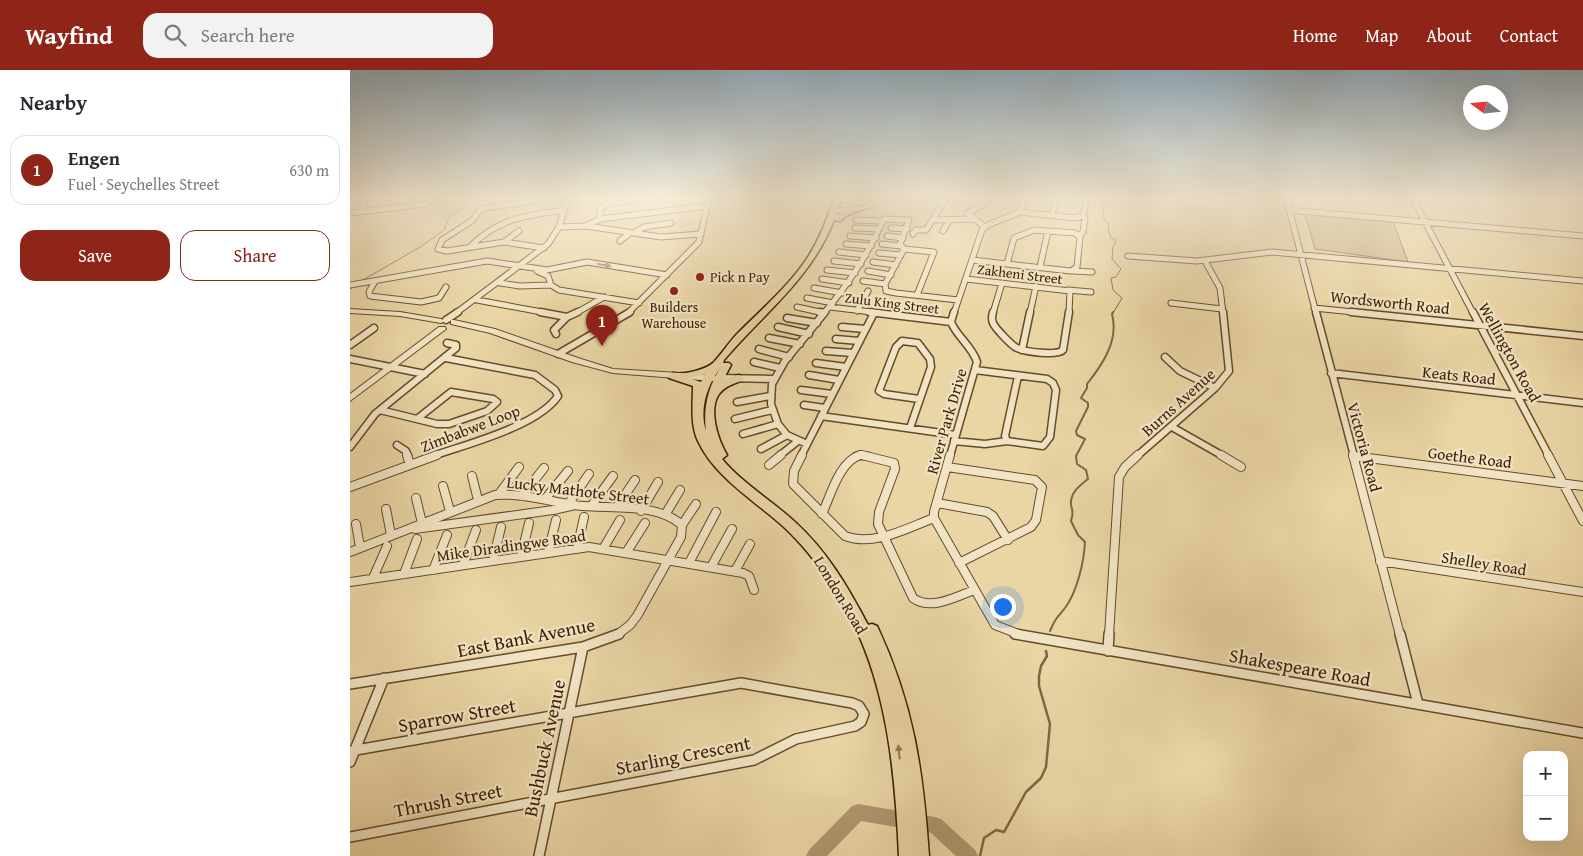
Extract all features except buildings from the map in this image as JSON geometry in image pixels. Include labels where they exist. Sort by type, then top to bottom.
[{"type":"main road","name":"London Road","points":[[825,234],[802,273],[736,341],[717,365],[714,378],[705,398],[711,432],[724,461],[734,472],[810,536],[841,575],[883,652],[903,714],[913,756],[908,856]]},
{"type":"main road","name":"London Road","points":[[714,378],[734,352],[808,269],[820,251],[826,234]]},
{"type":"main road","points":[[676,376],[698,384],[705,398],[723,384],[738,378],[730,369],[734,352]]},
{"type":"main road","points":[[676,376],[702,372],[717,365]]},
{"type":"main road","name":"London Road","points":[[911,804],[920,856]]},
{"type":"street","points":[[452,234],[442,240],[438,249],[444,251],[504,242],[544,248]]},
{"type":"street","points":[[470,247],[484,234]]},
{"type":"street","points":[[504,242],[515,234]]},
{"type":"street","points":[[350,398],[444,324],[521,267],[544,248],[554,234]]},
{"type":"street","points":[[620,241],[631,234]]},
{"type":"street","points":[[558,354],[630,312],[698,245],[701,234],[661,237],[637,234]]},
{"type":"street","points":[[807,444],[787,435],[778,424],[772,410],[770,396],[774,379],[789,356],[842,293],[878,234]]},
{"type":"street","points":[[885,287],[901,255],[905,234]]},
{"type":"street","points":[[951,322],[982,234]]},
{"type":"street","points":[[1007,264],[1015,237],[1024,234]]},
{"type":"street","points":[[1040,267],[1047,234]]},
{"type":"street","points":[[1071,234],[1079,235],[1081,238],[1074,270]]},
{"type":"street","name":"Victoria Road","points":[[1295,234],[1418,704]]},
{"type":"street","name":"Wellington Road","points":[[1431,234],[1583,521]]},
{"type":"street","points":[[1557,234],[1583,236]]},
{"type":"street","points":[[850,236],[876,238]]},
{"type":"street","points":[[887,236],[903,238]]},
{"type":"street","points":[[846,244],[871,246]]},
{"type":"street","points":[[882,244],[934,252],[917,296]]},
{"type":"street","points":[[839,252],[866,255]]},
{"type":"street","points":[[1128,256],[1152,256],[1206,261],[1262,252],[1301,254],[1583,281]]},
{"type":"street","points":[[879,253],[901,255]]},
{"type":"street","points":[[972,260],[1092,272]]},
{"type":"street","points":[[834,261],[861,264]]},
{"type":"street","name":"Burns Avenue","points":[[1108,651],[1119,477],[1125,467],[1215,388],[1229,371],[1218,284],[1206,261]]},
{"type":"street","points":[[350,286],[485,264],[557,269],[587,262],[667,275]]},
{"type":"street","points":[[873,262],[896,265]]},
{"type":"street","points":[[521,267],[548,276],[551,285]]},
{"type":"street","points":[[548,276],[557,269]]},
{"type":"street","points":[[827,270],[855,273]]},
{"type":"street","points":[[868,271],[891,275]]},
{"type":"street","points":[[822,279],[849,283]]},
{"type":"street","name":"Zakheni Street","points":[[966,279],[1091,292]]},
{"type":"street","points":[[863,281],[885,287],[891,293],[958,300]]},
{"type":"street","points":[[350,286],[374,282]]},
{"type":"street","points":[[374,282],[370,296],[422,302],[438,299],[444,293],[446,287]]},
{"type":"street","points":[[500,283],[520,286],[551,285],[559,290],[639,303]]},
{"type":"street","points":[[1002,283],[992,311],[992,322],[1013,346],[1022,350],[1055,355],[1060,354],[1063,350],[1069,291]]},
{"type":"street","points":[[1022,350],[1036,286]]},
{"type":"street","points":[[814,288],[842,293]]},
{"type":"street","points":[[857,311],[868,291]]},
{"type":"street","points":[[556,334],[554,330],[567,317],[587,308],[604,297]]},
{"type":"street","name":"Zulu King Street","points":[[807,298],[857,311],[951,322]]},
{"type":"street","points":[[476,300],[567,317]]},
{"type":"street","points":[[1171,304],[1222,309]]},
{"type":"street","points":[[797,307],[824,313]]},
{"type":"street","name":"Wordsworth Road","points":[[1314,308],[1583,336]]},
{"type":"street","points":[[350,311],[388,313],[500,334],[613,371],[714,378],[774,379]]},
{"type":"street","points":[[822,514],[845,465],[851,458],[861,455],[888,460],[894,463],[894,472],[878,515],[878,524],[884,535],[916,602],[930,604],[974,590],[934,518],[884,535],[865,541],[851,539],[845,536],[822,514],[793,484],[794,471],[874,313]]},
{"type":"street","points":[[787,318],[817,323]]},
{"type":"street","name":"River Park Drive","points":[[934,518],[976,362],[975,356],[954,329],[951,322]]},
{"type":"street","points":[[778,327],[808,334]]},
{"type":"street","points":[[842,327],[865,329]]},
{"type":"street","points":[[350,345],[374,328]]},
{"type":"street","points":[[769,338],[800,344]]},
{"type":"street","points":[[836,339],[859,341]]},
{"type":"street","points":[[910,428],[920,399],[931,367],[932,361],[918,343],[902,341],[896,347],[879,391],[884,394],[920,399]]},
{"type":"street","points":[[350,447],[369,420],[446,358],[457,346],[447,342]]},
{"type":"street","points":[[759,349],[789,356]]},
{"type":"street","points":[[826,351],[853,354]]},
{"type":"street","points":[[1165,357],[1168,363],[1178,370],[1215,388]]},
{"type":"street","name":"Zimbabwe Loop","points":[[350,487],[524,422],[546,409],[558,396],[555,390],[535,375],[446,358]]},
{"type":"street","points":[[352,361],[425,374]]},
{"type":"street","points":[[754,362],[780,368]]},
{"type":"street","points":[[816,363],[846,367]]},
{"type":"street","points":[[821,416],[910,428],[985,444],[1009,441],[1036,446],[1045,444],[1050,437],[1056,390],[1053,383],[1047,379],[975,370]]},
{"type":"street","name":"Keats Road","points":[[1332,373],[1583,403]]},
{"type":"street","points":[[810,375],[839,380]]},
{"type":"street","points":[[1009,441],[1005,434],[1018,376]]},
{"type":"street","points":[[802,390],[832,394]]},
{"type":"street","points":[[380,410],[417,419],[438,424],[453,423],[490,410],[497,402],[494,399],[451,392],[417,419]]},
{"type":"street","points":[[736,402],[770,396]]},
{"type":"street","points":[[804,405],[825,408]]},
{"type":"street","points":[[735,419],[772,410]]},
{"type":"street","points":[[743,434],[778,424]]},
{"type":"street","points":[[1172,427],[1241,467]]},
{"type":"street","points":[[761,449],[787,435]]},
{"type":"street","points":[[769,465],[798,441]]},
{"type":"street","name":"Zimbabwe Loop","points":[[397,446],[406,451],[410,465]]},
{"type":"street","name":"Goethe Road","points":[[1354,456],[1583,486]]},
{"type":"street","points":[[499,494],[520,467]]},
{"type":"street","points":[[947,467],[1031,480],[1039,483],[1042,489],[1033,525],[1008,540],[959,563]]},
{"type":"street","points":[[522,496],[544,468]]},
{"type":"street","points":[[545,499],[568,470]]},
{"type":"street","points":[[403,530],[554,510],[572,504],[589,474]]},
{"type":"street","points":[[472,476],[478,500]]},
{"type":"street","points":[[592,505],[613,476]]},
{"type":"street","points":[[617,508],[635,480]]},
{"type":"street","points":[[641,511],[658,482]]},
{"type":"street","points":[[443,486],[450,511]]},
{"type":"street","points":[[665,515],[680,490]]},
{"type":"street","name":"Lucky Mathote Street","points":[[350,552],[478,500],[499,494],[665,515],[678,520],[682,526]]},
{"type":"street","points":[[416,498],[422,523]]},
{"type":"street","points":[[937,503],[988,512],[993,516],[1008,540]]},
{"type":"street","points":[[668,560],[681,537],[682,526],[696,504]]},
{"type":"street","points":[[386,509],[391,535]]},
{"type":"street","points":[[689,563],[716,512]]},
{"type":"street","points":[[578,549],[584,517]]},
{"type":"street","points":[[548,553],[556,520]]},
{"type":"street","points":[[603,549],[620,520]]},
{"type":"street","points":[[521,557],[529,523]]},
{"type":"street","points":[[626,553],[645,523]]},
{"type":"street","points":[[356,524],[360,547]]},
{"type":"street","points":[[493,561],[501,527]]},
{"type":"street","points":[[711,567],[732,528]]},
{"type":"street","points":[[463,565],[476,530]]},
{"type":"street","points":[[433,570],[447,535]]},
{"type":"street","points":[[404,574],[417,539]]},
{"type":"street","points":[[750,544],[735,571],[749,576],[754,590]]},
{"type":"street","points":[[373,578],[387,546]]},
{"type":"street","name":"Mike Diradingwe Road","points":[[350,582],[588,547],[735,571]]},
{"type":"street","name":"East Bank Avenue","points":[[350,684],[583,647],[616,635],[627,628],[638,614],[668,560]]},
{"type":"street","name":"Shelley Road","points":[[1380,561],[1583,592]]},
{"type":"street","name":"Shakespeare Road","points":[[974,590],[992,622],[1002,630],[1012,633],[1583,733]]},
{"type":"street","name":"Bushbuck Avenue","points":[[539,856],[583,647]]},
{"type":"street","points":[[350,762],[352,751],[384,678]]},
{"type":"street","name":"Starling Crescent","points":[[552,797],[754,760],[796,739],[854,726],[861,722],[864,714],[859,706],[852,702],[744,683],[570,713]]},
{"type":"street","name":"Sparrow Street","points":[[352,751],[570,713]]},
{"type":"street","name":"Thrush Street","points":[[350,837],[552,797]]},
{"type":"shaded area","points":[[1311,234],[1398,234],[1408,262],[1315,249]]},
{"type":"waterway","points":[[363,280],[420,247],[439,234]]},
{"type":"waterway","points":[[1110,234],[1116,243],[1113,246],[1112,259],[1121,269],[1116,277],[1111,278],[1113,290],[1122,298],[1113,313]]},
{"type":"waterway","points":[[350,289],[355,286]]},
{"type":"waterway","points":[[1050,631],[1073,594],[1083,558],[1085,542],[1078,535],[1071,521],[1072,497],[1081,484],[1088,479],[1086,470],[1077,464],[1076,456],[1085,439],[1077,435],[1076,431],[1088,407],[1088,403],[1081,398],[1087,388],[1087,384],[1104,360],[1111,342],[1114,324],[1113,312]]},
{"type":"waterway","points":[[980,856],[984,838],[996,830],[1004,832],[1026,792],[1041,778],[1046,767],[1050,724],[1039,686],[1039,676],[1041,666],[1047,656],[1046,651]]},
{"type":"waterway","points":[[815,856],[858,812],[935,825],[969,856]]},
{"type":"place","name":"Pick n Pay","points":[[700,277]]},
{"type":"place","name":"Builders Warehouse","points":[[674,291]]},
{"type":"place","name":"Engen","points":[[602,346]]}]
